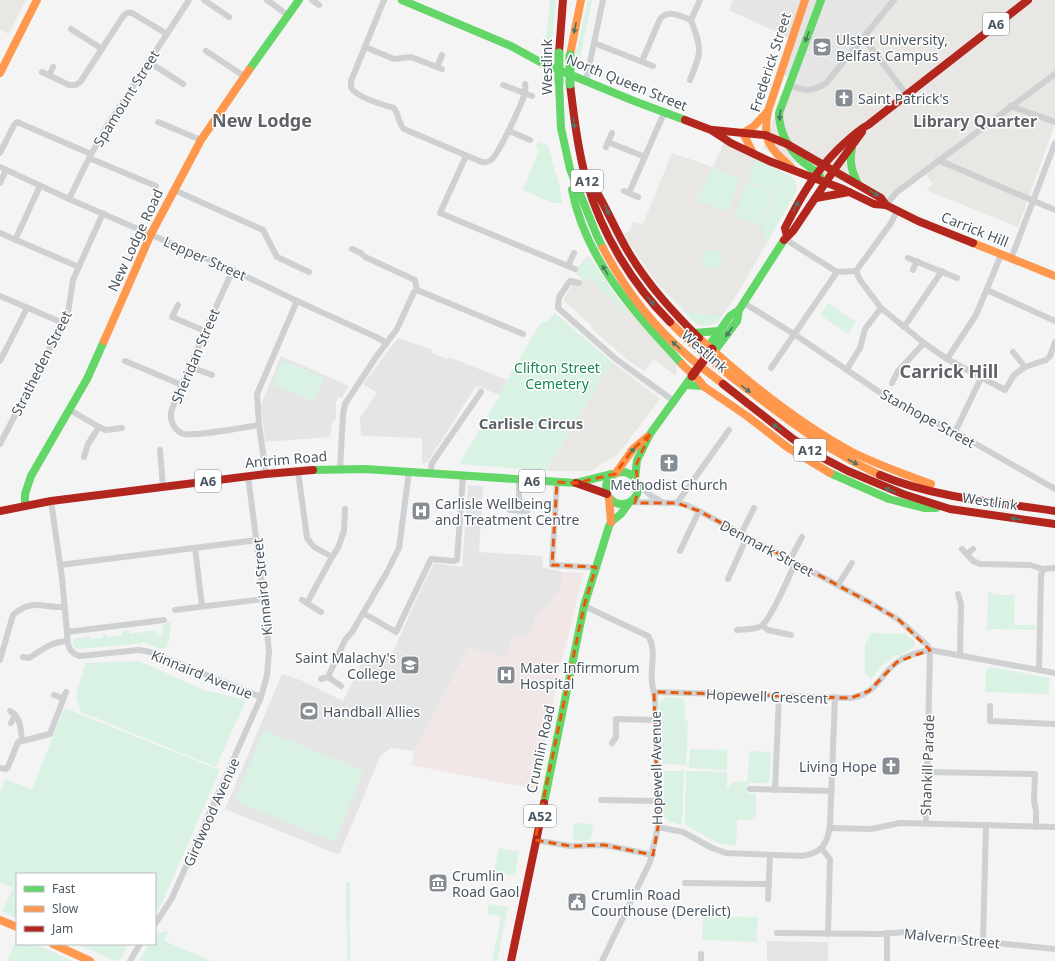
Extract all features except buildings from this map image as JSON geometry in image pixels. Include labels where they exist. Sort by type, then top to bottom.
[{"type":"main road","points":[[0,73],[37,0]]},
{"type":"main road","name":"New Lodge Road","points":[[25,506],[24,499],[26,488],[31,476],[88,379],[151,234],[201,140],[244,76],[299,0]]},
{"type":"main road","name":"Westlink","points":[[563,0],[559,53],[559,82],[562,128],[570,169],[597,236],[620,277],[653,322],[687,355],[766,420],[823,458],[848,471],[882,486],[950,509],[1055,524]]},
{"type":"main road","name":"Westlink","points":[[581,0],[570,56],[570,84],[575,130],[586,177],[607,232],[640,287],[654,305],[681,334],[717,366],[791,424],[814,440],[859,465],[902,483],[926,490],[1055,511]]},
{"type":"main road","name":"Frederick Street","points":[[794,171],[773,151],[764,128],[805,0]]},
{"type":"main road","name":"Frederick Street","points":[[788,144],[779,114],[821,0]]},
{"type":"main road","name":"A6","points":[[786,238],[785,228],[800,198],[823,164],[857,132],[1028,0]]},
{"type":"main road","name":"North Queen Street","points":[[408,1],[511,46],[542,63],[711,130],[769,161],[794,171],[815,175]]},
{"type":"main road","points":[[739,133],[754,126],[768,112]]},
{"type":"main road","name":"A6","points":[[650,434],[633,449],[606,485],[608,496],[612,501],[620,504],[630,502],[637,494],[637,460],[650,434],[712,349],[716,349],[737,321],[741,307],[786,238],[793,231],[834,170],[868,125]]},
{"type":"main road","name":"North Queen Street","points":[[711,130],[766,135],[788,144],[834,170]]},
{"type":"main road","points":[[739,133],[741,147]]},
{"type":"main road","points":[[739,133],[753,153]]},
{"type":"main road","points":[[788,144],[815,175],[826,183]]},
{"type":"main road","points":[[853,145],[850,162],[852,172],[858,184]]},
{"type":"main road","points":[[570,169],[572,193],[578,214],[586,234],[605,270],[636,315],[692,376],[701,381],[703,386],[747,416],[787,447],[832,474],[907,505],[924,508],[950,509]]},
{"type":"main road","name":"Carrick Hill","points":[[834,170],[880,198],[886,206]]},
{"type":"main road","points":[[586,177],[603,202],[621,240],[641,272],[665,304],[693,333],[746,378],[816,430],[842,446],[872,461],[955,495]]},
{"type":"main road","name":"Carrick Hill","points":[[826,183],[874,204],[886,206],[1001,255],[1055,276]]},
{"type":"main road","points":[[816,198],[849,192]]},
{"type":"main road","name":"A6","points":[[712,349],[710,344],[730,316],[741,307]]},
{"type":"main road","points":[[693,333],[719,331]]},
{"type":"main road","points":[[686,385],[703,386]]},
{"type":"main road","name":"Antrim Road","points":[[0,511],[51,501],[248,476],[340,469],[430,473],[576,483],[608,496]]},
{"type":"main road","name":"A6","points":[[614,474],[626,472],[636,481]]},
{"type":"main road","name":"Antrim Road","points":[[576,483],[600,476],[614,474]]},
{"type":"main road","name":"Crumlin Road","points":[[511,961],[584,606],[611,522],[608,496]]},
{"type":"main road","name":"Crumlin Road","points":[[611,522],[621,514],[630,502]]},
{"type":"main road","points":[[0,920],[16,927]]},
{"type":"main road","points":[[55,945],[90,961]]},
{"type":"street","name":"Spamount Street","points":[[69,199],[90,156],[189,0]]},
{"type":"street","points":[[204,0],[229,17]]},
{"type":"street","points":[[267,0],[288,16]]},
{"type":"street","points":[[312,0],[319,5]]},
{"type":"street","points":[[384,0],[351,80],[351,86],[354,91],[366,98],[394,108],[400,125],[404,129],[485,163],[491,161],[496,155],[509,131],[525,93],[525,84]]},
{"type":"street","points":[[586,81],[603,0]]},
{"type":"street","points":[[690,80],[700,53],[697,37],[691,20],[700,0]]},
{"type":"street","points":[[789,85],[802,90],[818,89],[826,83],[894,0]]},
{"type":"street","points":[[42,72],[69,85],[76,85],[81,81],[124,14],[128,12],[167,34]]},
{"type":"street","points":[[642,61],[660,19],[664,14],[673,13],[691,20]]},
{"type":"street","points":[[71,29],[102,48]]},
{"type":"street","points":[[863,37],[906,94]]},
{"type":"street","points":[[594,43],[653,66]]},
{"type":"street","points":[[365,47],[394,59],[411,57],[439,68],[442,55]]},
{"type":"street","points":[[206,51],[244,76]]},
{"type":"street","points":[[149,62],[183,84]]},
{"type":"street","points":[[49,75],[53,67]]},
{"type":"street","points":[[886,206],[897,192],[1010,106],[1055,74]]},
{"type":"street","points":[[503,85],[532,96]]},
{"type":"street","points":[[1010,106],[1055,122]]},
{"type":"street","points":[[638,197],[627,192],[645,157],[664,112]]},
{"type":"street","points":[[0,153],[17,122],[156,186]]},
{"type":"street","points":[[158,122],[201,140]]},
{"type":"street","points":[[509,131],[530,140]]},
{"type":"street","points":[[612,133],[607,144],[645,157]]},
{"type":"street","points":[[1011,259],[1055,143]]},
{"type":"street","points":[[466,156],[440,213],[575,269]]},
{"type":"street","points":[[938,160],[1055,210]]},
{"type":"street","points":[[0,183],[3,169]]},
{"type":"street","name":"Lepper Street","points":[[3,169],[233,270],[387,343]]},
{"type":"street","points":[[15,240],[40,186]]},
{"type":"street","points":[[174,190],[263,230],[277,258],[309,272]]},
{"type":"street","points":[[786,238],[837,272],[853,271],[891,223],[897,211]]},
{"type":"street","name":"Stratheden Street","points":[[0,444],[63,323],[70,306],[74,280],[103,213]]},
{"type":"street","points":[[0,233],[79,267]]},
{"type":"street","points":[[352,249],[361,253],[364,257],[415,280],[417,290]]},
{"type":"street","points":[[568,266],[574,253]]},
{"type":"street","points":[[947,359],[976,315],[1001,255]]},
{"type":"street","points":[[908,258],[957,278]]},
{"type":"street","points":[[913,270],[917,261]]},
{"type":"street","name":"Sheridan Street","points":[[233,270],[182,385],[171,412],[171,419],[175,428],[182,434],[194,434],[259,425]]},
{"type":"street","points":[[853,271],[881,308],[924,343],[947,359],[1005,390],[1014,375],[1025,367],[1046,360],[1050,356],[1055,342]]},
{"type":"street","points":[[904,327],[942,271]]},
{"type":"street","points":[[770,368],[837,272]]},
{"type":"street","points":[[579,283],[570,281],[559,297],[558,308],[617,360],[674,402]]},
{"type":"street","points":[[417,290],[523,334]]},
{"type":"street","points":[[340,469],[343,408],[363,376],[398,329],[414,292],[417,290]]},
{"type":"street","points":[[987,290],[1055,321]]},
{"type":"street","points":[[0,296],[63,323]]},
{"type":"street","points":[[266,474],[259,425],[257,394],[297,301]]},
{"type":"street","points":[[178,305],[172,317],[205,331]]},
{"type":"street","name":"Stanhope Street","points":[[741,307],[794,334],[894,402],[955,432],[1055,489]]},
{"type":"street","points":[[0,361],[27,308]]},
{"type":"street","points":[[847,369],[860,348],[865,329],[881,308]]},
{"type":"street","points":[[892,383],[898,371],[924,343]]},
{"type":"street","points":[[1014,352],[1025,367]]},
{"type":"street","points":[[125,361],[182,385]]},
{"type":"street","points":[[190,367],[212,375]]},
{"type":"street","points":[[955,432],[981,378]]},
{"type":"street","points":[[430,473],[432,463],[481,392]]},
{"type":"street","points":[[70,410],[106,430],[122,428]]},
{"type":"street","points":[[84,457],[88,444],[99,427]]},
{"type":"street","points":[[677,503],[729,430]]},
{"type":"street","points":[[160,450],[163,487]]},
{"type":"street","points":[[298,471],[306,538],[314,546],[332,557]]},
{"type":"street","points":[[328,678],[345,640],[352,632],[399,548],[409,472]]},
{"type":"street","name":"Kinnaird Street","points":[[248,476],[257,540],[269,652],[267,675],[261,697]]},
{"type":"street","points":[[363,613],[396,632],[431,559],[458,560],[463,476]]},
{"type":"street","points":[[519,480],[519,511]]},
{"type":"street","points":[[636,481],[650,495],[662,502]]},
{"type":"street","points":[[557,482],[552,565],[588,566],[595,569]]},
{"type":"street","points":[[23,657],[29,658],[48,645],[56,642],[67,641],[68,632],[51,501]]},
{"type":"street","name":"Denmark Street","points":[[630,502],[677,503],[699,511],[838,585],[899,620],[930,650]]},
{"type":"street","points":[[728,579],[754,508]]},
{"type":"street","points":[[321,612],[304,601],[338,548],[344,531],[345,509]]},
{"type":"street","points":[[510,510],[527,511]]},
{"type":"street","points":[[680,552],[699,511]]},
{"type":"street","points":[[737,630],[763,626],[771,613],[802,537]]},
{"type":"street","points":[[60,565],[257,540]]},
{"type":"street","points":[[195,548],[202,606]]},
{"type":"street","points":[[962,549],[973,561],[980,564],[1030,565],[1043,569],[1055,568]]},
{"type":"street","points":[[967,554],[973,549]]},
{"type":"street","points":[[838,585],[852,563]]},
{"type":"street","points":[[1039,670],[1041,576],[1043,569]]},
{"type":"street","points":[[958,594],[961,604],[960,655]]},
{"type":"street","points":[[175,610],[264,599]]},
{"type":"street","points":[[0,660],[13,615],[18,610],[32,604],[65,607]]},
{"type":"street","name":"Hopewell Avenue","points":[[584,606],[648,636],[652,643],[652,684],[654,692],[658,827],[652,855],[602,961]]},
{"type":"street","points":[[68,632],[164,620]]},
{"type":"street","points":[[763,626],[768,630],[791,635]]},
{"type":"street","name":"Kinnaird Avenue","points":[[67,641],[69,650],[74,655],[80,656],[139,650],[150,652],[261,697]]},
{"type":"street","points":[[835,698],[850,698],[862,695],[877,685],[897,662],[914,653],[930,650],[1055,673]]},
{"type":"street","name":"Shankill Parade","points":[[930,650],[926,824],[1055,827]]},
{"type":"street","points":[[321,679],[328,678],[341,686]]},
{"type":"street","name":"Hopewell Crescent","points":[[654,692],[835,698],[830,828],[828,839],[822,849]]},
{"type":"street","points":[[0,768],[6,769],[8,767],[18,742],[50,734],[64,695],[54,695]]},
{"type":"street","points":[[775,790],[779,696]]},
{"type":"street","name":"Girdwood Avenue","points":[[156,922],[172,898],[261,697]]},
{"type":"street","points":[[990,706],[990,721],[1055,724]]},
{"type":"street","points":[[10,711],[19,721],[22,741]]},
{"type":"street","points":[[11,724],[16,716]]},
{"type":"street","points":[[612,743],[616,737],[616,719],[655,720]]},
{"type":"street","points":[[928,772],[1036,774],[1034,800],[1036,827]]},
{"type":"street","points":[[750,789],[832,791]]},
{"type":"street","points":[[600,800],[657,801]]},
{"type":"street","points":[[830,828],[871,829],[900,823],[926,824]]},
{"type":"street","points":[[983,941],[986,825]]},
{"type":"street","points":[[658,827],[684,832],[712,848],[726,853],[802,856],[811,855],[822,849],[830,859],[828,934]]},
{"type":"street","points":[[535,840],[570,846],[604,845],[652,855]]},
{"type":"street","points":[[768,899],[770,855]]},
{"type":"street","points":[[685,883],[769,884]]},
{"type":"street","name":"Malvern Street","points":[[777,933],[828,934],[907,932],[939,937],[1055,949]]},
{"type":"street","points":[[887,933],[887,961]]},
{"type":"street","points":[[130,961],[139,945]]},
{"type":"street","points":[[701,954],[701,961]]},
{"type":"highlighted area","points":[[650,434],[636,465],[638,489],[635,503],[677,503],[699,511],[869,602],[899,620],[930,650],[897,662],[869,691],[851,698],[654,692],[658,827],[653,855],[604,845],[570,846],[535,840],[584,606],[596,567],[552,565],[557,482],[576,483],[615,474],[633,449]]},
{"type":"shaded area","points":[[0,0],[26,0],[9,34],[0,30]]},
{"type":"shaded area","name":"Ulster University, Belfast Campus","points":[[733,0],[896,0],[818,89],[780,74],[791,39],[729,10]]},
{"type":"shaded area","points":[[815,0],[1055,0],[1055,124],[1018,227],[926,190],[933,184],[926,174],[891,199],[819,174],[763,149]]},
{"type":"shaded area","points":[[724,142],[792,177],[795,181],[797,190],[738,293],[717,323],[703,326],[696,324],[655,281],[623,234],[631,230],[632,222],[643,224],[672,153],[713,167]]},
{"type":"shaded area","points":[[588,255],[619,300],[677,365],[676,376],[653,359],[644,371],[630,362],[591,328],[592,326],[563,300],[573,284],[576,286],[581,279],[575,272]]},
{"type":"shaded area","points":[[398,338],[433,350],[431,353],[448,359],[449,357],[507,380],[500,395],[476,386],[427,463],[422,463],[422,438],[361,436],[360,417],[377,393],[363,384]]},
{"type":"shaded area","points":[[281,356],[349,386],[342,398],[339,397],[336,402],[336,419],[332,422],[330,437],[265,442],[261,405]]},
{"type":"shaded area","points":[[612,362],[660,399],[617,455],[602,463],[593,471],[546,471]]},
{"type":"shaded area","name":"Saint Malachy's College","points":[[468,485],[483,486],[479,552],[543,556],[542,567],[563,572],[561,587],[548,606],[538,613],[527,639],[506,657],[469,648],[414,751],[391,748],[381,755],[339,855],[225,809],[282,674],[303,681],[343,701],[366,654],[373,657],[392,654],[434,563],[462,567]]},
{"type":"shaded area","name":"Mater Infirmorum Hospital","points":[[563,572],[584,573],[561,663],[535,789],[411,765],[414,751],[469,648],[506,657],[511,636],[527,638],[538,613],[548,606],[561,587]]},
{"type":"shaded area","points":[[767,941],[828,942],[828,961],[767,961]]},
{"type":"green space","points":[[550,0],[556,0],[551,53],[545,50]]},
{"type":"green space","points":[[588,0],[592,0],[580,58],[575,56]]},
{"type":"green space","points":[[538,142],[548,146],[560,188],[562,203],[553,203],[523,190],[539,150],[536,148]]},
{"type":"green space","points":[[755,158],[792,177],[796,185],[795,193],[766,244],[762,225],[775,192],[748,181]]},
{"type":"green space","points":[[713,167],[740,179],[729,209],[726,211],[696,200]]},
{"type":"green space","points":[[747,183],[773,192],[760,226],[737,217],[738,214],[736,211]]},
{"type":"green space","points":[[708,249],[716,249],[722,255],[722,263],[716,269],[708,269],[702,263],[702,255]]},
{"type":"green space","points":[[588,257],[629,317],[589,278],[585,281],[576,272]]},
{"type":"green space","points":[[828,303],[856,322],[848,334],[820,315]]},
{"type":"green space","points":[[685,312],[722,316],[717,323],[702,325],[695,323]]},
{"type":"green space","name":"Clifton Street Cemetery","points":[[555,313],[612,362],[546,471],[459,464],[542,321],[546,323]]},
{"type":"green space","points":[[283,360],[324,378],[313,402],[272,384]]},
{"type":"green space","points":[[988,592],[993,592],[993,595],[1015,595],[1014,625],[1036,625],[1036,630],[991,629],[987,631]]},
{"type":"green space","points":[[171,622],[169,641],[166,648],[162,649],[144,643],[78,649],[73,643],[74,639],[89,636],[90,639],[103,638],[103,634],[106,634],[106,637],[122,635],[122,631],[130,630],[130,634],[155,630],[157,635],[163,635],[162,628],[164,624]]},
{"type":"green space","points":[[903,632],[915,642],[915,646],[899,656],[895,655],[881,667],[871,679],[865,673],[865,644],[871,633],[903,634]]},
{"type":"green space","points":[[139,661],[204,690],[246,700],[216,767],[81,712],[76,694],[86,663]]},
{"type":"green space","points":[[991,667],[1049,678],[1049,694],[985,692],[986,671]]},
{"type":"green space","points":[[666,697],[682,698],[685,704],[685,721],[688,721],[686,765],[662,764],[659,706],[660,702]]},
{"type":"green space","name":"Handball Allies","points":[[310,700],[317,703],[308,722],[301,719]]},
{"type":"green space","points":[[64,709],[220,770],[161,905],[156,912],[156,873],[16,873],[16,918],[2,911],[13,888],[0,882],[0,794],[5,779],[32,789]]},
{"type":"green space","points":[[264,730],[364,771],[335,842],[235,801]]},
{"type":"green space","points":[[690,749],[727,750],[727,770],[689,768]]},
{"type":"green space","points":[[749,751],[771,752],[770,779],[769,782],[765,783],[748,783],[747,793],[756,794],[756,817],[752,820],[737,820],[736,846],[720,844],[685,825],[686,771],[727,772],[727,788],[729,788],[730,785],[734,783],[746,782],[748,779]]},
{"type":"green space","points":[[664,771],[684,771],[682,825],[669,821],[664,816]]},
{"type":"green space","points":[[574,823],[593,824],[591,839],[582,841],[573,840]]},
{"type":"green space","points":[[499,848],[519,852],[515,876],[494,871]]},
{"type":"green space","points":[[346,882],[350,882],[350,961],[347,961]]},
{"type":"green space","points":[[489,904],[508,907],[497,961],[492,961],[501,917],[487,914]]},
{"type":"green space","points":[[703,916],[759,917],[757,942],[702,940]]},
{"type":"green space","points":[[168,931],[164,941],[212,961],[139,961],[148,945],[156,945],[157,933]]},
{"type":"green space","points":[[16,941],[16,945],[37,945],[72,961],[7,961]]},
{"type":"green space","points":[[79,945],[128,945],[119,961]]},
{"type":"traffic: fast","points":[[249,70],[299,0]]},
{"type":"traffic: fast","points":[[402,0],[511,46],[542,63],[634,101],[685,120]]},
{"type":"traffic: fast","points":[[820,176],[803,162],[789,146],[783,134],[779,120],[779,113],[821,0]]},
{"type":"traffic: fast","points":[[559,53],[559,82]]},
{"type":"traffic: fast","points":[[570,55],[570,84]]},
{"type":"traffic: fast","points":[[559,82],[561,128],[570,169],[603,248]]},
{"type":"traffic: fast","points":[[852,148],[852,167],[858,184]]},
{"type":"traffic: fast","points":[[572,190],[579,216],[588,240],[601,263],[630,305],[682,364]]},
{"type":"traffic: fast","points":[[739,310],[737,321],[716,349],[712,349],[710,344],[730,316],[739,310],[784,240]]},
{"type":"traffic: fast","points":[[693,333],[719,331]]},
{"type":"traffic: fast","points":[[25,506],[25,494],[31,476],[87,379],[104,341]]},
{"type":"traffic: fast","points":[[635,479],[637,460],[650,434],[689,380]]},
{"type":"traffic: fast","points":[[686,385],[703,386]]},
{"type":"traffic: fast","points":[[313,470],[365,469],[576,483],[612,474]]},
{"type":"traffic: fast","points":[[619,472],[625,472],[634,476],[638,488],[634,500],[625,504],[619,504],[610,500],[606,491],[606,485],[610,476],[619,472]]},
{"type":"traffic: fast","points":[[830,473],[889,499],[924,508],[936,508]]},
{"type":"traffic: fast","points":[[544,803],[584,606],[609,526],[629,503]]},
{"type":"traffic: slow","points":[[0,73],[37,0]]},
{"type":"traffic: slow","points":[[570,55],[581,0]]},
{"type":"traffic: slow","points":[[791,167],[777,154],[769,143],[766,130],[766,121],[805,0]]},
{"type":"traffic: slow","points":[[104,341],[151,234],[201,140],[249,70]]},
{"type":"traffic: slow","points":[[743,133],[754,126],[768,111]]},
{"type":"traffic: slow","points":[[743,133],[753,153]]},
{"type":"traffic: slow","points":[[973,243],[1055,276]]},
{"type":"traffic: slow","points":[[603,248],[620,278],[651,319],[688,356],[723,384]]},
{"type":"traffic: slow","points":[[670,322],[710,360],[784,417],[830,448],[880,475]]},
{"type":"traffic: slow","points":[[699,338],[772,400],[831,440],[872,461],[931,484]]},
{"type":"traffic: slow","points":[[682,364],[703,386],[747,416],[787,447],[830,473]]},
{"type":"traffic: slow","points":[[616,473],[633,449],[647,437]]},
{"type":"traffic: slow","points":[[609,498],[611,522]]},
{"type":"traffic: slow","points":[[0,920],[16,927]]},
{"type":"traffic: slow","points":[[55,945],[90,961]]},
{"type":"traffic: jam","points":[[559,53],[563,0]]},
{"type":"traffic: jam","points":[[787,236],[785,228],[798,203],[820,170],[838,150],[862,128],[868,125],[1028,0]]},
{"type":"traffic: jam","points":[[570,84],[581,159],[593,202],[610,239],[631,275],[670,322]]},
{"type":"traffic: jam","points":[[685,120],[711,130],[731,143],[769,161],[843,189],[874,204],[886,205],[918,221],[973,243]]},
{"type":"traffic: jam","points":[[713,130],[765,135],[787,144],[881,198],[886,205]]},
{"type":"traffic: jam","points":[[784,240],[793,231],[834,170],[862,132]]},
{"type":"traffic: jam","points":[[593,186],[636,265],[670,308],[699,338]]},
{"type":"traffic: jam","points":[[816,198],[849,192]]},
{"type":"traffic: jam","points":[[692,376],[712,349]]},
{"type":"traffic: jam","points":[[723,384],[793,439],[823,458],[848,471],[903,494],[950,509],[1055,524]]},
{"type":"traffic: jam","points":[[0,511],[51,501],[266,474],[313,470]]},
{"type":"traffic: jam","points":[[880,475],[901,483],[944,494],[1055,511]]},
{"type":"traffic: jam","points":[[576,483],[607,494]]},
{"type":"traffic: jam","points":[[511,961],[544,803]]},
{"type":"place","name":"Ulster University, Belfast Campus","points":[[822,47]]},
{"type":"place","name":"Saint Patrick's","points":[[844,98]]},
{"type":"place","name":"Methodist Church","points":[[669,463]]},
{"type":"place","name":"Carlisle Wellbeing and Treatment Centre","points":[[421,511]]},
{"type":"place","name":"Saint Malachy's College","points":[[410,665]]},
{"type":"place","name":"Mater Infirmorum Hospital","points":[[506,675]]},
{"type":"place","name":"Handball Allies","points":[[309,711]]},
{"type":"place","name":"Living Hope","points":[[891,766]]},
{"type":"place","name":"Crumlin Road Gaol","points":[[438,883]]},
{"type":"place","name":"Crumlin Road Courthouse (Derelict)","points":[[577,902]]},
{"type":"district","name":"New Lodge","points":[[262,120]]},
{"type":"district","name":"Library Quarter","points":[[975,121]]},
{"type":"district","name":"Carrick Hill","points":[[949,371]]},
{"type":"district","name":"Carlisle Circus","points":[[531,423]]}]
